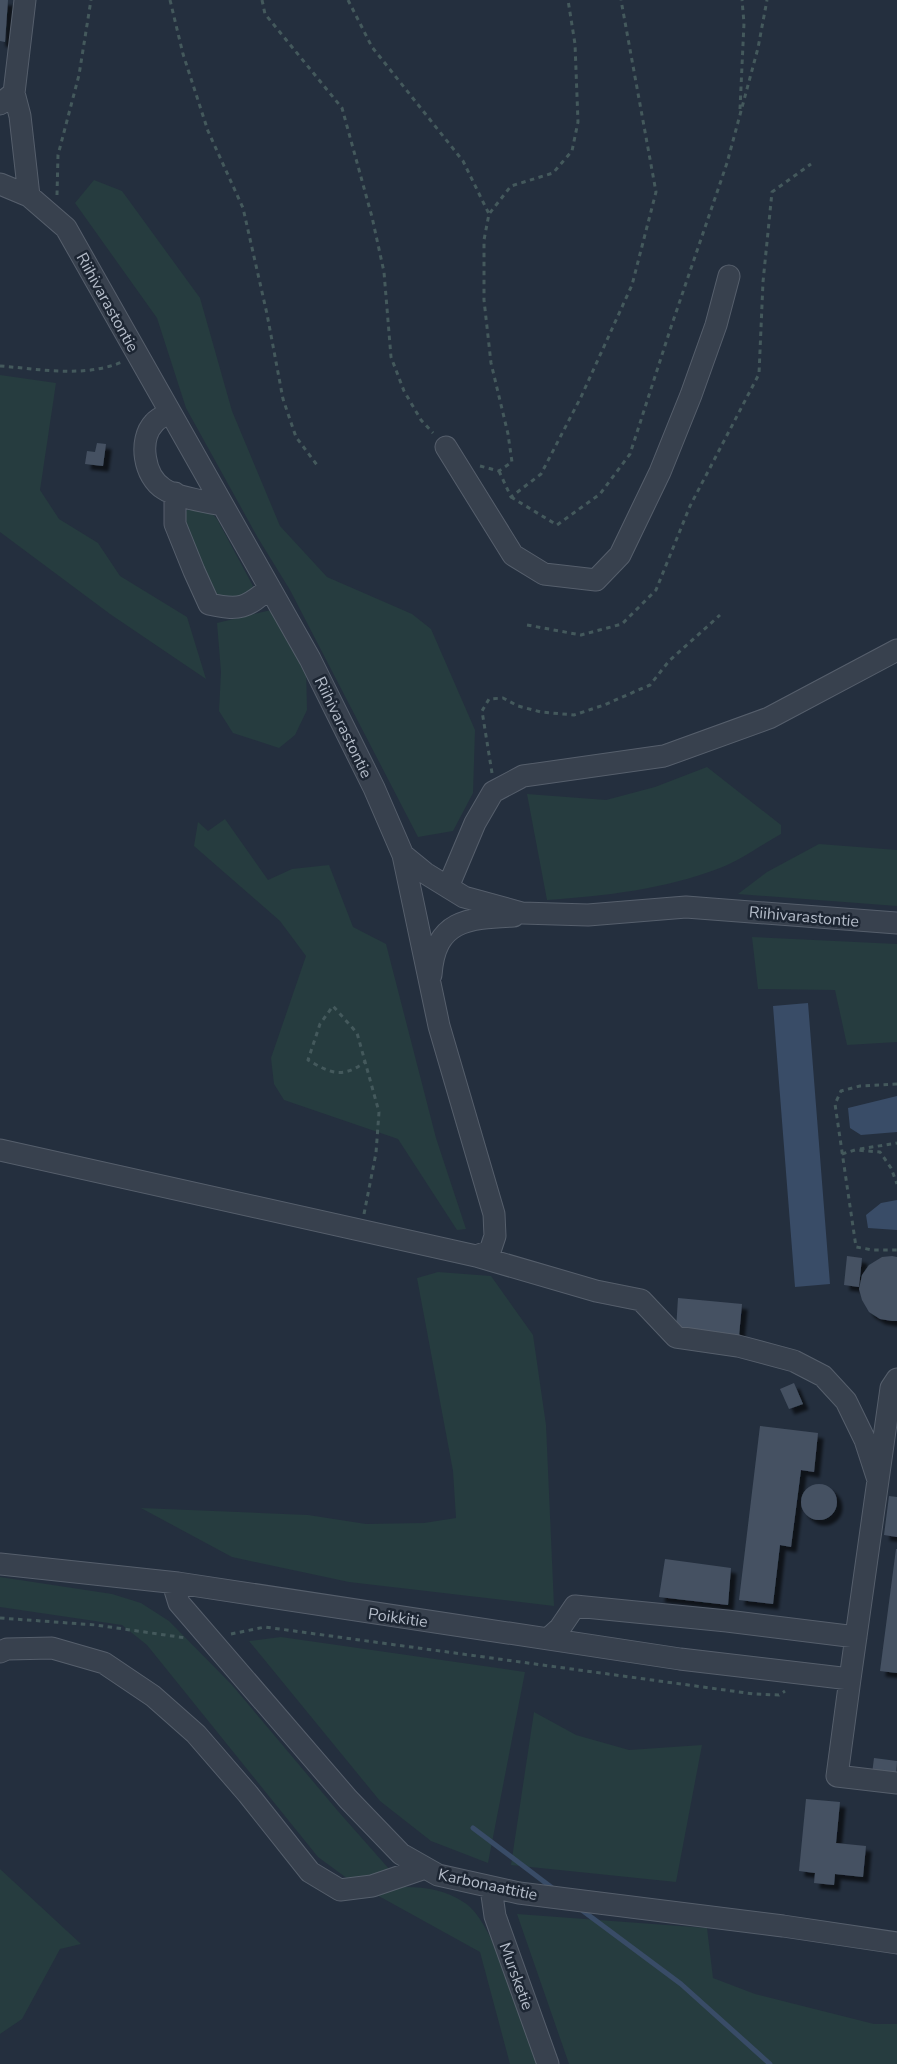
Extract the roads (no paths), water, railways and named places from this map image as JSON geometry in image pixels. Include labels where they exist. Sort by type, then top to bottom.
[{"type":"street","points":[[25,0],[7,98],[20,116],[29,196]]},
{"type":"street","name":"Riihivarastontie","points":[[0,184],[29,196],[66,228],[310,659],[374,788],[403,855],[425,873],[464,897],[522,913],[588,915],[686,907],[897,923]]},
{"type":"street","points":[[446,447],[513,555],[544,574],[596,580],[620,555],[660,472],[691,395],[729,276]]},
{"type":"street","points":[[169,412],[154,422],[145,438],[145,462],[153,477],[163,489],[222,505]]},
{"type":"street","points":[[175,493],[176,524],[209,604],[240,608],[270,588]]},
{"type":"street","points":[[448,887],[475,823],[493,792],[523,776],[664,756],[769,718],[897,650]]},
{"type":"street","points":[[403,855],[439,1026],[494,1214],[495,1236],[490,1251],[476,1256]]},
{"type":"street","points":[[430,985],[432,960],[440,937],[461,922],[498,916],[548,914]]},
{"type":"street","points":[[0,1150],[476,1256],[596,1291],[641,1300],[676,1337],[750,1349],[794,1361],[823,1376],[846,1401],[865,1440],[878,1480]]},
{"type":"street","points":[[897,1379],[891,1388],[837,1776],[897,1783]]},
{"type":"street","name":"Poikkitie","points":[[0,1564],[178,1583],[680,1659],[850,1679]]},
{"type":"street","name":"Karbonaattitie","points":[[178,1583],[175,1590],[179,1603],[348,1799],[401,1854],[438,1875],[490,1887],[891,1940]]},
{"type":"street","points":[[549,1638],[560,1628],[575,1606],[727,1621],[856,1638]]},
{"type":"street","points":[[0,1652],[7,1649],[52,1648],[104,1663],[153,1696],[196,1734],[248,1794],[310,1872],[340,1890],[372,1886],[425,1868]]},
{"type":"street","name":"Mursketie","points":[[490,1887],[495,1916],[548,2064]]},
{"type":"water","points":[[808,1003],[830,1284],[795,1287],[773,1006]]},
{"type":"water","points":[[897,1096],[897,1132],[861,1135],[850,1128],[848,1108]]},
{"type":"water","points":[[897,1200],[897,1230],[868,1228],[866,1215],[881,1203]]},
{"type":"waterway","points":[[473,1828],[555,1890]]},
{"type":"waterway","points":[[579,1908],[681,1984],[770,2064]]}]
